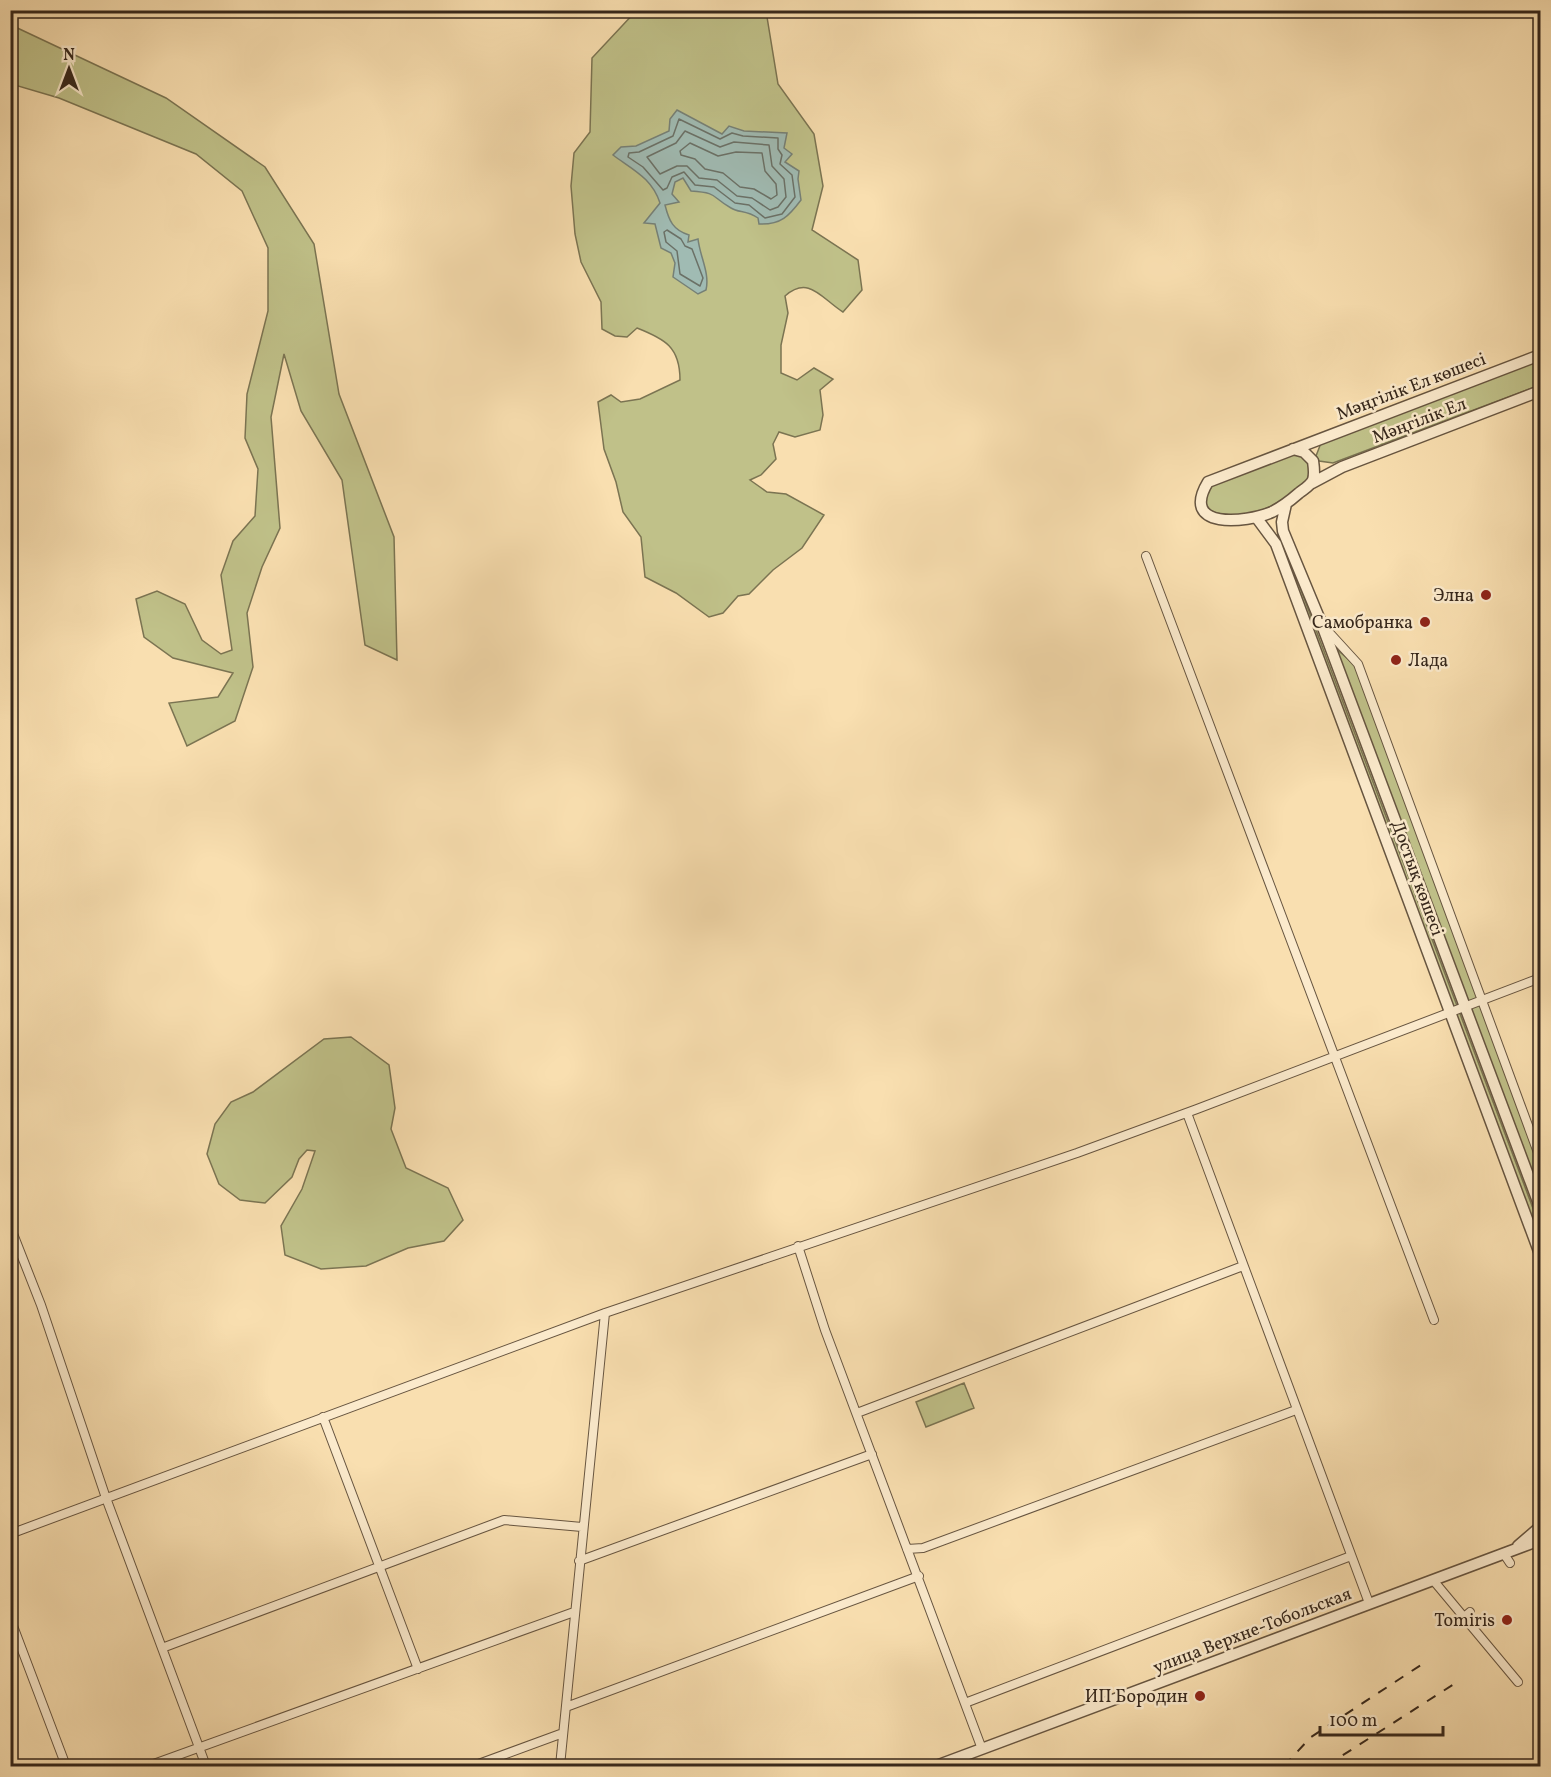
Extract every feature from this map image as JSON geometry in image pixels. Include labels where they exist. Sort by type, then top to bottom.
[{"type":"street","name":"Мәңгілік Ел көшесі","points":[[1312,483],[1286,504],[1256,517],[1225,521],[1215,519],[1203,510],[1200,500],[1202,491],[1208,482],[1540,356]]},
{"type":"street","name":"Мәңгілік Ел","points":[[1312,483],[1342,467],[1540,391]]},
{"type":"street","points":[[1293,449],[1304,453],[1313,461],[1312,483]]},
{"type":"street","name":"Достық көшесі","points":[[1286,504],[1282,522],[1283,531],[1322,625],[1540,1207]]},
{"type":"street","name":"Достық көшесі","points":[[1256,517],[1276,544],[1540,1254]]},
{"type":"street","points":[[1146,556],[1434,1320]]},
{"type":"street","points":[[1322,625],[1358,664],[1540,1158]]},
{"type":"street","points":[[10,1534],[605,1313],[1077,1153],[1336,1058],[1540,978]]},
{"type":"street","points":[[1187,1113],[1369,1603]]},
{"type":"street","points":[[10,1226],[41,1305],[106,1498],[206,1767]]},
{"type":"street","points":[[798,1246],[825,1330],[982,1749]]},
{"type":"street","points":[[857,1413],[1243,1266]]},
{"type":"street","points":[[560,1767],[605,1313]]},
{"type":"street","points":[[907,1549],[923,1548],[1296,1410]]},
{"type":"street","points":[[323,1418],[377,1566],[418,1669]]},
{"type":"street","points":[[579,1561],[872,1454]]},
{"type":"street","points":[[162,1648],[504,1520],[582,1527]]},
{"type":"street","name":"улица Верхне-Тобольская","points":[[1509,1556],[1540,1527]]},
{"type":"street","name":"улица Верхне-Тобольская","points":[[936,1767],[1369,1603],[1509,1556],[1540,1540]]},
{"type":"street","points":[[965,1703],[1351,1556]]},
{"type":"street","points":[[566,1707],[919,1576]]},
{"type":"street","points":[[1433,1581],[1518,1682]]},
{"type":"street","points":[[148,1767],[574,1612]]},
{"type":"street","points":[[1463,1618],[1470,1612]]},
{"type":"street","points":[[10,1618],[66,1767]]},
{"type":"street","points":[[473,1767],[563,1733]]},
{"type":"green space","points":[[636,11],[766,11],[778,84],[814,134],[823,186],[812,230],[858,260],[862,290],[843,312],[808,288],[793,290],[785,296],[788,313],[781,345],[781,373],[797,380],[814,368],[833,379],[820,390],[823,415],[820,430],[795,437],[779,432],[773,444],[776,459],[761,475],[750,480],[767,492],[786,494],[824,515],[802,548],[773,570],[749,594],[738,596],[723,613],[709,617],[676,593],[645,577],[641,537],[623,512],[616,482],[604,449],[598,402],[611,395],[621,402],[640,399],[680,380],[677,360],[674,352],[663,341],[637,328],[627,337],[615,336],[602,329],[601,302],[581,262],[575,234],[571,186],[574,153],[590,132],[592,58]]},
{"type":"green space","points":[[11,25],[166,98],[265,167],[314,244],[339,394],[394,537],[397,660],[365,645],[342,480],[301,411],[284,354],[271,417],[280,528],[262,567],[247,613],[253,667],[235,721],[187,746],[169,703],[218,697],[233,673],[173,658],[144,637],[136,599],[157,591],[185,604],[202,640],[221,654],[232,650],[221,575],[233,541],[255,516],[258,469],[245,438],[247,394],[268,311],[268,248],[242,191],[196,154],[59,98],[15,85],[11,89]]},
{"type":"green space","points":[[1540,360],[1540,385],[1333,463],[1319,461],[1316,456],[1321,443]]},
{"type":"green space","points":[[1293,453],[1300,455],[1310,463],[1308,481],[1284,498],[1250,514],[1237,515],[1208,511],[1204,494],[1206,488]]},
{"type":"green space","points":[[1280,534],[1540,1227],[1540,1244],[1275,536]]},
{"type":"green space","points":[[1334,647],[1355,665],[1540,1167],[1540,1194]]},
{"type":"green space","points":[[351,1037],[389,1065],[395,1108],[391,1129],[406,1168],[448,1188],[463,1220],[444,1241],[408,1248],[366,1266],[321,1269],[285,1255],[281,1226],[302,1189],[315,1151],[307,1150],[299,1159],[292,1177],[265,1203],[240,1200],[219,1184],[207,1154],[215,1124],[231,1102],[253,1092],[324,1039]]},
{"type":"green space","points":[[964,1383],[974,1408],[926,1427],[916,1402]]},
{"type":"water","points":[[677,110],[722,134],[729,126],[744,131],[787,133],[784,148],[792,154],[785,162],[799,171],[801,200],[784,218],[767,224],[759,224],[758,218],[734,210],[710,194],[691,191],[683,178],[675,182],[672,194],[679,202],[665,205],[672,224],[689,235],[688,242],[698,239],[707,284],[706,290],[698,294],[673,277],[675,263],[671,253],[661,248],[655,224],[644,223],[660,203],[657,194],[641,175],[613,155],[621,147],[636,146],[669,131],[670,119]]},
{"type":"railway","points":[[1284,1766],[1311,1737],[1427,1661]]},
{"type":"railway","points":[[1326,1766],[1454,1684]]},
{"type":"place","name":"Элна","points":[[1486,595]]},
{"type":"place","name":"Самобранка","points":[[1425,622]]},
{"type":"place","name":"Лада","points":[[1396,660]]},
{"type":"place","name":"Tomiris","points":[[1507,1620]]},
{"type":"place","name":"ИП Бородин","points":[[1200,1696]]}]
